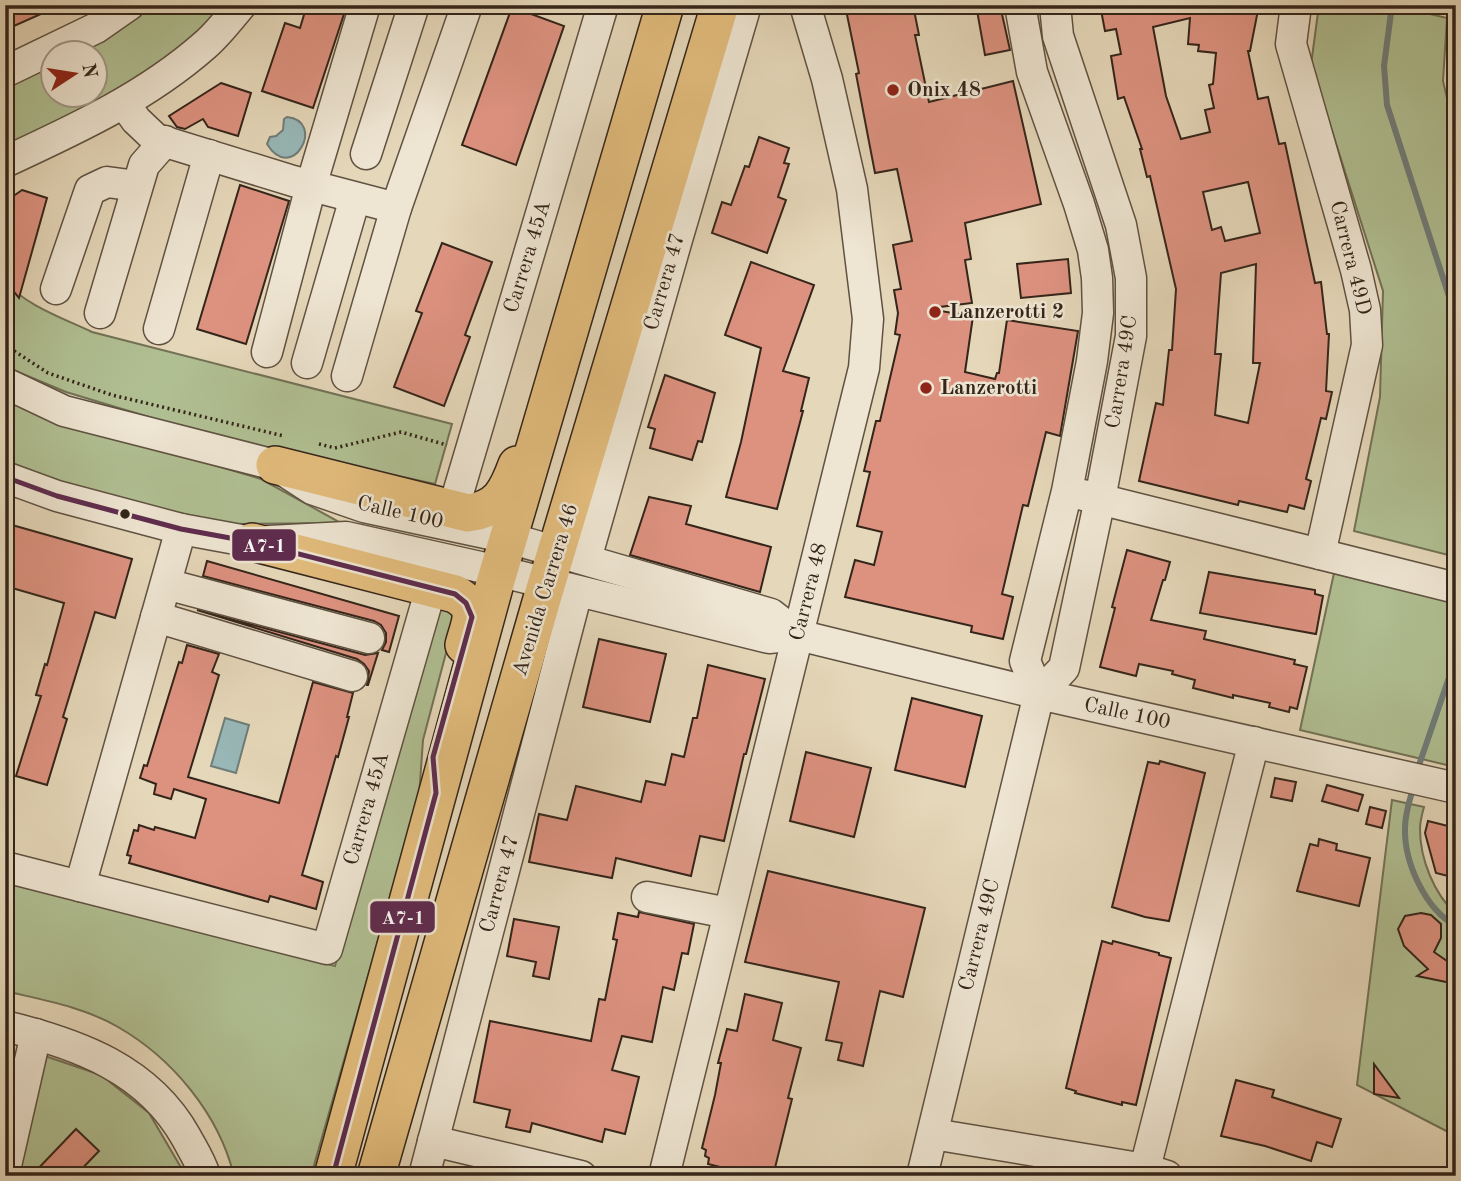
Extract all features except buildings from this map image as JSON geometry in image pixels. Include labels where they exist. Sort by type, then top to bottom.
[{"type":"main road","points":[[333,1176],[436,793],[566,337],[665,5]]},
{"type":"main road","name":"Avenida Carrera 46","points":[[376,1176],[567,572],[620,340],[720,5]]},
{"type":"main road","points":[[620,340],[676,243]]},
{"type":"main road","points":[[285,452],[453,509],[468,513],[483,511],[494,506],[503,495],[523,446],[552,345],[566,337]]},
{"type":"main road","points":[[252,542],[455,594],[470,606],[472,617],[433,757],[436,793]]},
{"type":"street","points":[[5,72],[96,28],[129,5]]},
{"type":"street","points":[[100,313],[144,165],[149,124],[142,92],[206,44],[241,5]]},
{"type":"street","points":[[267,352],[311,186],[365,5]]},
{"type":"street","points":[[366,154],[414,5]]},
{"type":"street","points":[[347,376],[396,208],[467,5]]},
{"type":"street","name":"Carrera 45A","points":[[453,509],[603,5]]},
{"type":"street","name":"Carrera 47","points":[[424,1176],[567,572],[676,243],[746,5]]},
{"type":"street","name":"Carrera 48","points":[[664,1176],[864,368],[868,318],[852,189],[827,79],[805,5]]},
{"type":"street","name":"Carrera 49C","points":[[1020,5],[1032,72],[1093,250],[1098,313],[1092,361],[1067,491],[1025,661],[1039,694]]},
{"type":"street","name":"Carrera 49C","points":[[922,1176],[1039,694],[1063,668],[1100,499],[1131,336],[1132,278],[1121,225],[1058,36],[1055,5]]},
{"type":"street","name":"Carrera 49D","points":[[1296,5],[1291,44],[1356,270],[1365,310],[1367,345],[1320,554]]},
{"type":"street","points":[[5,162],[87,123],[149,124],[209,155],[396,208]]},
{"type":"street","points":[[324,143],[411,166]]},
{"type":"street","points":[[159,329],[209,155]]},
{"type":"street","points":[[56,289],[90,190],[107,182],[137,186]]},
{"type":"street","points":[[307,363],[355,198]]},
{"type":"street","name":"Calle 100","points":[[5,383],[64,411],[285,452],[312,489],[504,554],[567,572],[771,614],[798,635],[1039,694],[1456,788]]},
{"type":"street","name":"Calle 100","points":[[5,477],[57,496],[181,529],[252,542],[346,537],[504,554]]},
{"type":"street","points":[[1067,491],[1456,588]]},
{"type":"street","points":[[5,867],[80,886],[181,529]]},
{"type":"street","points":[[181,588],[369,638]]},
{"type":"street","name":"Carrera 45A","points":[[80,886],[327,949],[431,588]]},
{"type":"street","points":[[271,653],[283,615]]},
{"type":"street","points":[[156,617],[352,677]]},
{"type":"street","points":[[933,1134],[1152,1174],[1254,742]]},
{"type":"street","points":[[647,897],[728,913]]},
{"type":"street","points":[[5,1026],[86,1050],[122,1069],[151,1091],[175,1118],[202,1165],[205,1176]]},
{"type":"street","points":[[5,1170],[36,1034]]},
{"type":"street","points":[[433,1140],[581,1176]]},
{"type":"path","points":[[5,345],[48,373],[285,452]]},
{"type":"path","points":[[309,442],[335,448],[401,432],[470,452]]},
{"type":"green space","points":[[144,5],[226,5],[200,35],[136,85],[108,98],[108,38],[94,38]]},
{"type":"green space","points":[[1319,5],[1392,5],[1447,18],[1443,81],[1456,137],[1456,557],[1354,531],[1380,397],[1383,291],[1311,65]]},
{"type":"green space","points":[[38,67],[38,108],[88,108],[5,148],[5,83]]},
{"type":"green space","points":[[5,281],[34,304],[92,332],[452,424],[435,484],[205,434],[66,392],[6,367]]},
{"type":"green space","points":[[5,395],[42,414],[261,479],[341,523],[228,524],[67,486],[5,460]]},
{"type":"green space","points":[[1334,573],[1456,602],[1456,745],[1451,766],[1300,730]]},
{"type":"green space","points":[[442,599],[455,619],[423,740],[419,797],[311,1176],[234,1176],[227,1153],[205,1110],[191,1090],[157,1055],[118,1027],[91,1014],[5,991],[5,882],[335,966],[438,602]]},
{"type":"green space","points":[[1392,800],[1424,807],[1420,829],[1426,864],[1441,896],[1456,914],[1456,1136],[1357,1085]]},
{"type":"green space","points":[[45,1056],[101,1075],[149,1113],[186,1176],[14,1176]]},
{"type":"water","points":[[287,117],[299,121],[305,138],[295,155],[286,158],[277,155],[267,144],[270,137],[283,130],[284,119]]},
{"type":"water","points":[[225,718],[249,725],[236,773],[211,766]]},
{"type":"waterway","points":[[1392,5],[1384,66],[1387,105],[1456,318]]},
{"type":"waterway","points":[[1417,771],[1456,657]]},
{"type":"waterway","points":[[1414,785],[1405,822],[1408,855],[1426,896],[1435,908],[1456,926]]},
{"type":"transit line","name":"A7-1","points":[[5,477],[57,496],[181,529],[252,542],[455,594],[466,603],[472,617],[433,757],[436,793],[333,1176]]},
{"type":"place","name":"Onix 48","points":[[893,90]]},
{"type":"place","name":"Lanzerotti 2","points":[[935,312]]},
{"type":"place","name":"Lanzerotti","points":[[926,388]]}]
